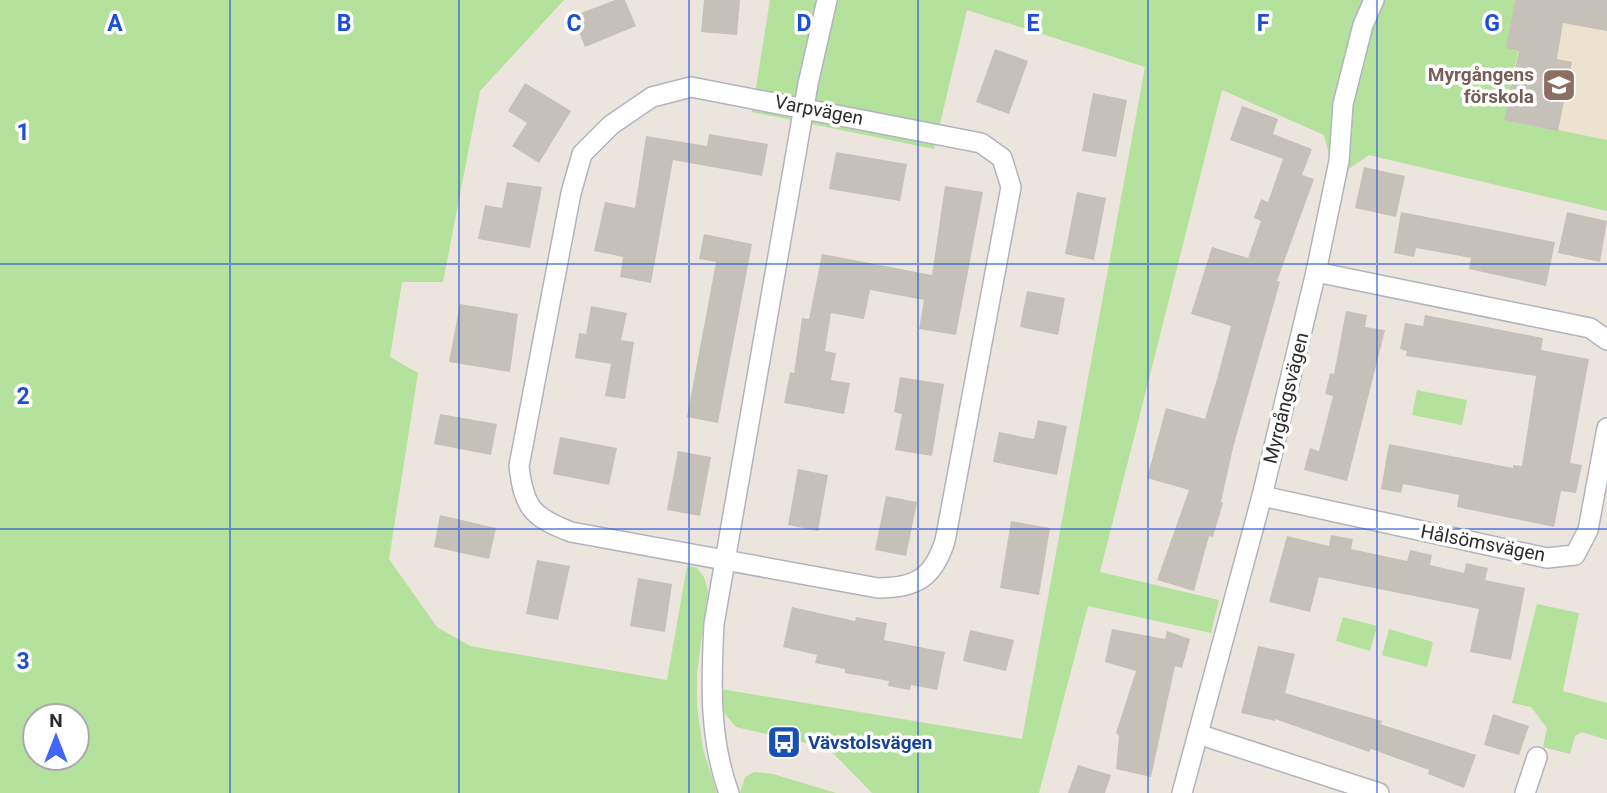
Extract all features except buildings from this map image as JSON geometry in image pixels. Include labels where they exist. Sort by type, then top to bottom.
[{"type":"street","points":[[729,793],[714,727],[711,681],[714,624],[805,107],[827,0]]},
{"type":"street","name":"Myrgångsvägen","points":[[1182,793],[1262,496],[1316,272],[1339,161],[1343,104],[1363,25],[1374,0]]},
{"type":"street","name":"Varpvägen","points":[[691,87],[981,143],[1002,158],[1012,187],[946,541],[939,561],[926,576],[911,584],[878,588],[725,558],[571,532],[542,521],[523,495],[519,466],[571,193],[582,154],[611,125],[652,97],[691,87]]},
{"type":"street","points":[[1316,272],[1590,328],[1607,340]]},
{"type":"street","name":"Hålsömsvägen","points":[[1262,496],[1547,558],[1575,555],[1588,530],[1607,428]]},
{"type":"street","points":[[1198,734],[1379,793]]},
{"type":"street","points":[[1525,793],[1537,757]]},
{"type":"shaded area","name":"Myrgångens förskola","points":[[1515,0],[1607,0],[1607,140],[1504,120],[1518,52],[1506,48]]},
{"type":"green space","points":[[0,0],[564,0],[480,91],[443,282],[402,282],[390,357],[418,373],[389,559],[437,627],[470,646],[667,680],[687,566],[697,568],[704,577],[708,592],[697,673],[697,707],[703,749],[717,793],[0,793]]},
{"type":"green space","points":[[770,0],[1515,0],[1507,48],[1518,51],[1505,119],[1607,140],[1607,211],[1369,155],[1346,171],[1329,154],[1324,135],[1222,90],[1100,572],[1219,600],[1211,633],[1088,606],[1039,793],[872,793],[828,748],[736,727],[723,712],[721,689],[1022,739],[1145,67],[967,10],[934,149],[752,112]]},
{"type":"green space","points":[[1417,390],[1467,400],[1462,425],[1412,415]]},
{"type":"green space","points":[[1537,604],[1579,613],[1563,691],[1607,703],[1607,740],[1582,732],[1575,736],[1570,754],[1543,747],[1547,728],[1531,707],[1512,703]]},
{"type":"green space","points":[[1343,617],[1377,626],[1370,651],[1336,641]]},
{"type":"green space","points":[[1389,629],[1433,642],[1427,667],[1382,655]]},
{"type":"green space","points":[[754,772],[773,774],[836,793],[740,793],[745,777]]},
{"type":"place","name":"Myrgångens förskola","points":[[1559,85]]},
{"type":"place","name":"Vävstolsvägen","points":[[784,742]]}]
